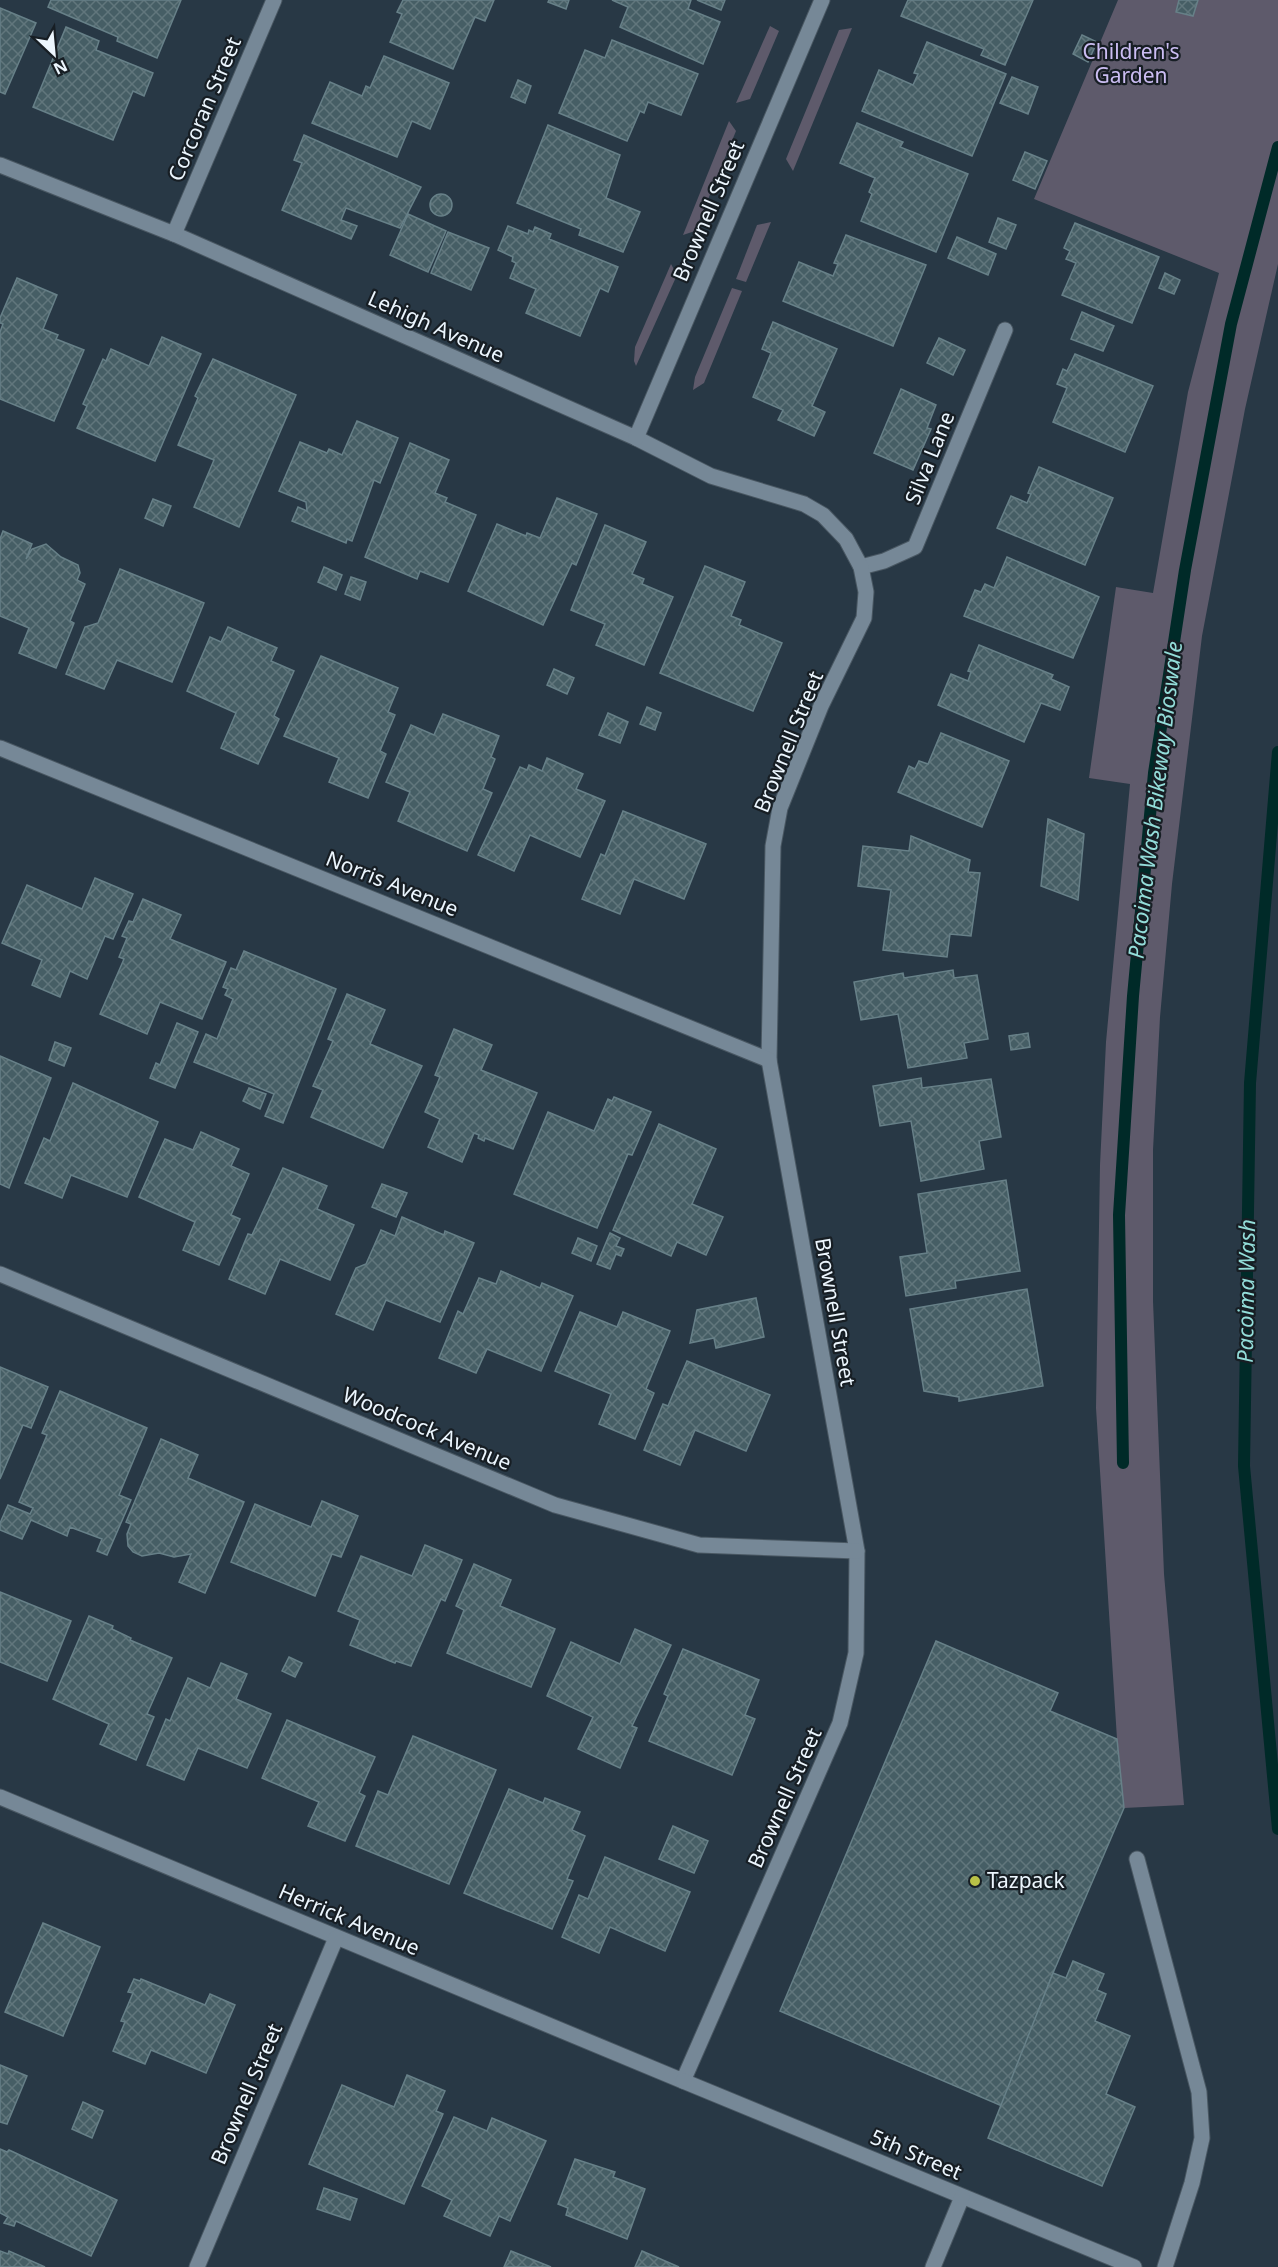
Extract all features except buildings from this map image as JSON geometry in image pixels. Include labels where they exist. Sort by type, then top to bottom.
[{"type":"street","name":"Corcoran Street","points":[[174,234],[274,0]]},
{"type":"street","name":"Brownell Street","points":[[636,438],[822,0]]},
{"type":"street","name":"Lehigh Avenue","points":[[0,165],[174,234],[636,438],[711,476],[804,504],[824,515],[846,539]]},
{"type":"street","name":"Silva Lane","points":[[861,567],[884,561],[915,546],[1005,330]]},
{"type":"street","name":"Brownell Street","points":[[683,2080],[840,1723],[856,1653],[857,1551],[769,1060],[773,846],[780,808],[821,706],[864,618],[866,592],[861,567],[846,539]]},
{"type":"street","name":"Norris Avenue","points":[[0,748],[769,1060]]},
{"type":"street","name":"Woodcock Avenue","points":[[0,1274],[555,1505],[699,1545],[857,1551]]},
{"type":"street","name":"Herrick Avenue","points":[[0,1797],[683,2080]]},
{"type":"street","points":[[1137,1859],[1199,2092],[1202,2138],[1192,2183],[1165,2267]]},
{"type":"street","name":"Brownell Street","points":[[197,2267],[336,1938]]},
{"type":"street","name":"5th Street","points":[[683,2080],[1134,2267]]},
{"type":"street","points":[[933,2267],[962,2197]]},
{"type":"green space","name":"Children's Garden","points":[[1118,0],[1278,0],[1278,264],[1245,409],[1202,636],[1172,884],[1160,1017],[1153,1150],[1153,1301],[1164,1574],[1184,1805],[1124,1808],[1117,1739],[1096,1408],[1100,1165],[1106,1042],[1130,784],[1089,778],[1116,587],[1153,593],[1188,392],[1219,273],[1034,199]]},
{"type":"green space","points":[[770,26],[779,31],[750,99],[736,103]]},
{"type":"green space","points":[[852,28],[793,171],[786,159],[839,30]]},
{"type":"green space","points":[[729,121],[736,131],[695,231],[683,235]]},
{"type":"green space","points":[[771,222],[746,282],[736,279],[757,225]]},
{"type":"green space","points":[[671,264],[677,275],[636,366],[635,347]]},
{"type":"green space","points":[[732,288],[742,291],[704,383],[693,390],[695,377]]},
{"type":"waterway","name":"Pacoima Wash Bikeway Bioswale","points":[[1123,1463],[1119,1215],[1133,996],[1154,773],[1185,570],[1231,324],[1278,147]]},
{"type":"waterway","name":"Pacoima Wash","points":[[1278,752],[1250,1083],[1244,1466],[1278,1829]]},
{"type":"place","name":"Tazpack","points":[[975,1881]]}]
